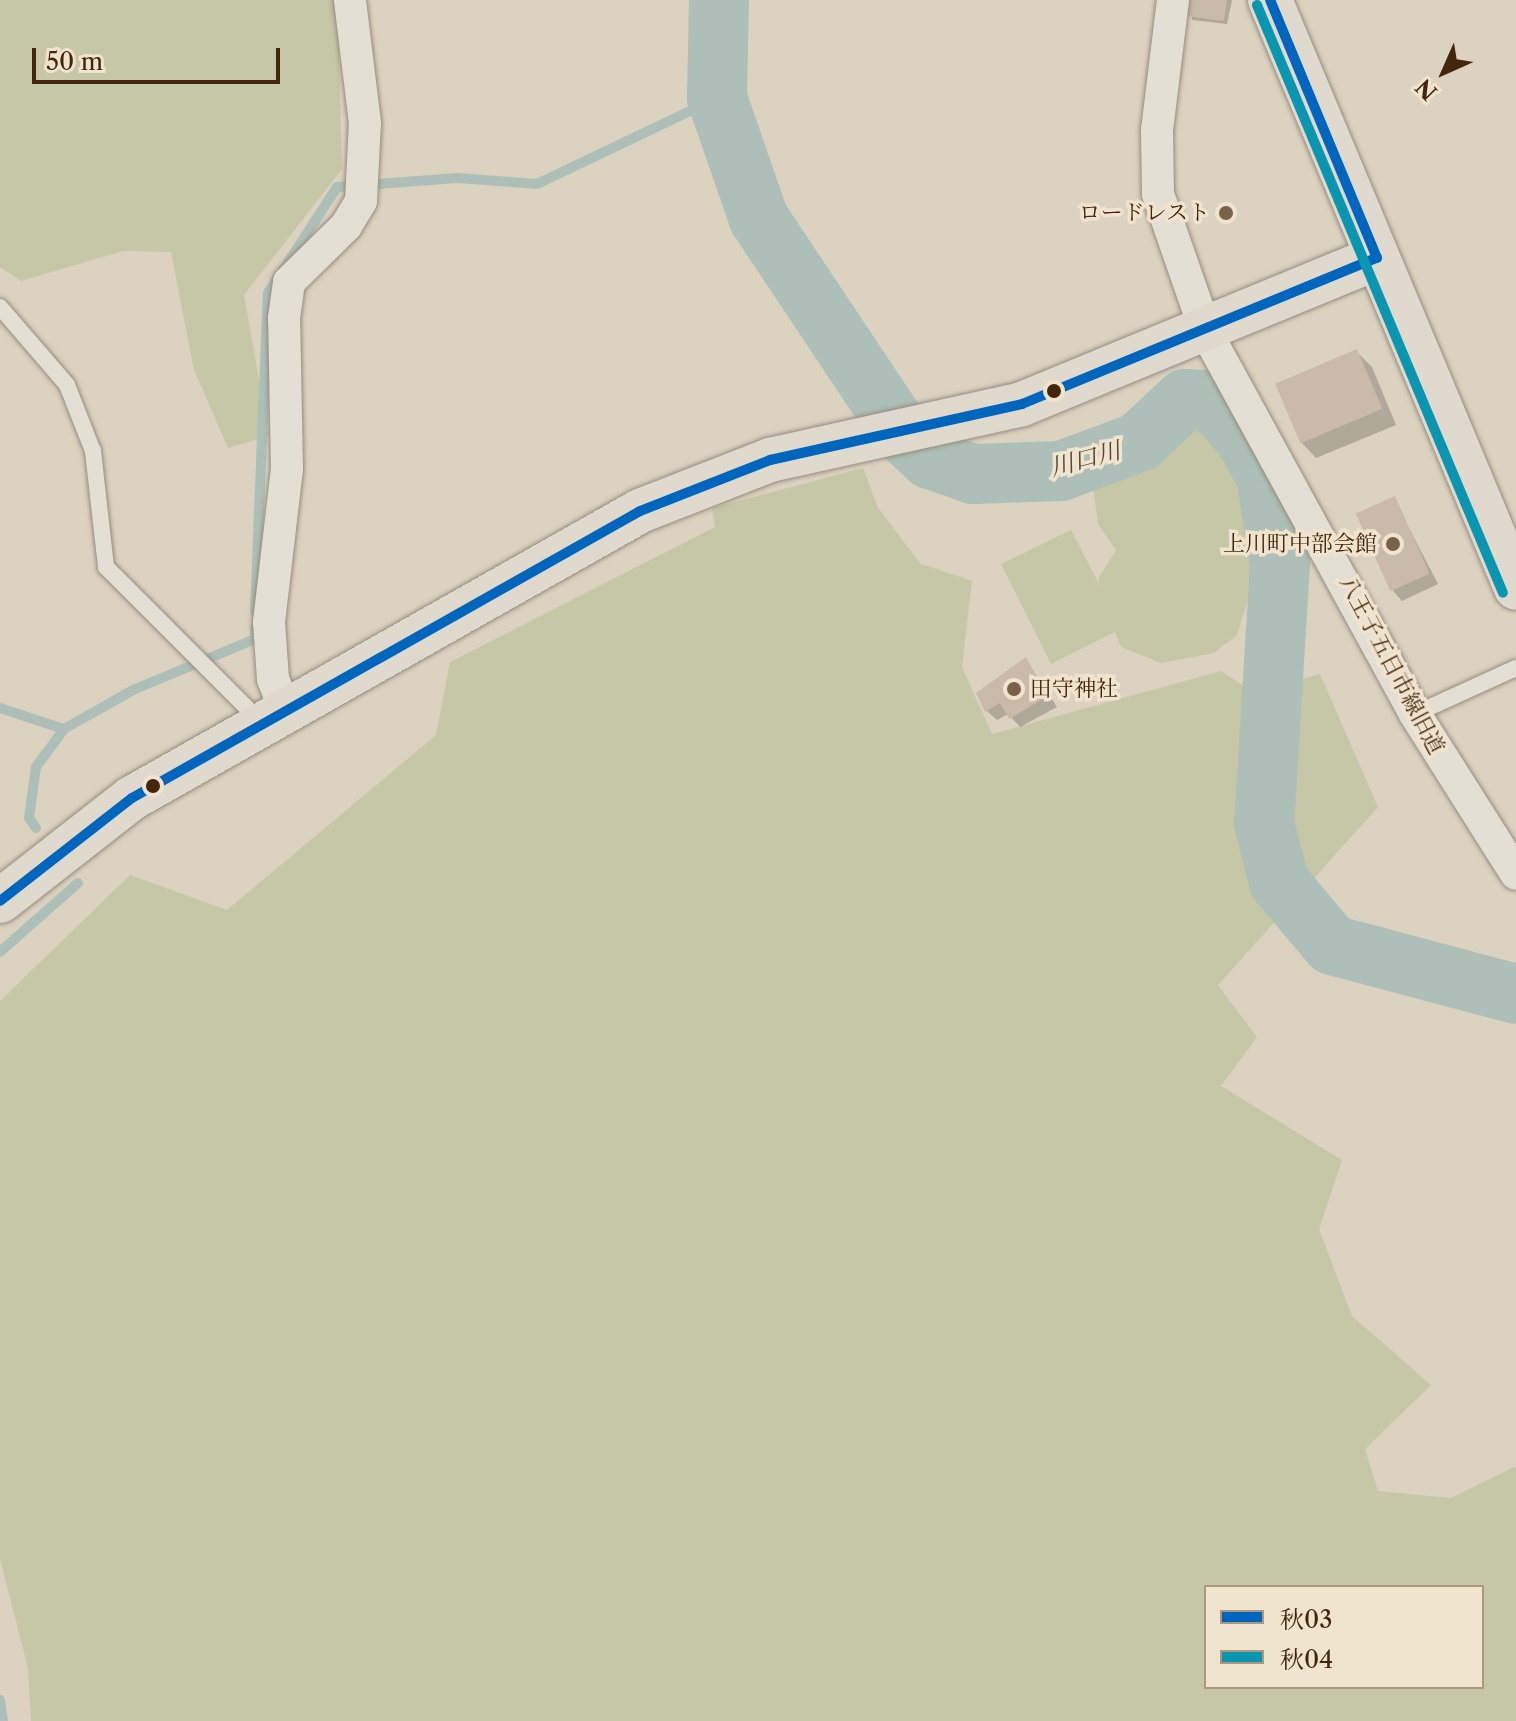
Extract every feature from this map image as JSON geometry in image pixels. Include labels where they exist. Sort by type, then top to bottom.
[{"type":"main road","points":[[1270,0],[1516,588]]},
{"type":"main road","points":[[0,901],[106,815],[273,716],[640,511],[737,471],[1043,397],[1206,332],[1377,258]]},
{"type":"street","points":[[273,716],[269,622],[287,469],[289,282],[346,226],[361,201],[365,163],[350,0]]},
{"type":"street","name":"八王子五日市線旧道","points":[[1173,0],[1157,130],[1158,194],[1206,332],[1415,714],[1516,874]]},
{"type":"lane","points":[[0,307],[67,385],[93,451],[106,567],[221,677],[273,716]]},
{"type":"lane","points":[[1415,714],[1516,668]]},
{"type":"green space","points":[[0,0],[344,0],[338,19],[342,169],[244,295],[269,436],[228,448],[194,370],[171,252],[123,251],[21,281],[0,267]]},
{"type":"green space","points":[[1132,416],[1163,428],[1203,416],[1235,449],[1258,505],[1261,558],[1237,635],[1214,653],[1161,663],[1121,647],[1115,632],[1051,664],[1001,564],[1071,530],[1101,588],[1098,579],[1116,550],[1098,524],[1093,487],[1059,444]]},
{"type":"green space","points":[[863,468],[878,508],[921,564],[972,581],[962,667],[992,734],[1221,671],[1255,693],[1320,674],[1378,807],[1218,985],[1257,1037],[1221,1086],[1342,1160],[1319,1229],[1352,1316],[1431,1385],[1365,1449],[1378,1491],[1451,1498],[1516,1466],[1516,1721],[31,1721],[28,1668],[0,1559],[0,1001],[130,875],[227,910],[436,735],[450,662],[715,527],[712,508]]},
{"type":"building","points":[[1189,0],[1227,0],[1224,21],[1186,16]]},
{"type":"building","points":[[1357,349],[1382,409],[1300,444],[1275,384]]},
{"type":"building","name":"上川町中部会館","points":[[1395,496],[1430,574],[1390,591],[1356,513]]},
{"type":"building","name":"田守神社","points":[[1026,657],[1048,696],[1009,719],[1000,703],[985,712],[976,693]]},
{"type":"waterway","name":"川口川","points":[[719,0],[717,98],[759,219],[901,432],[930,459],[973,474],[1061,471],[1139,442],[1185,399],[1204,400],[1223,412],[1246,440],[1266,476],[1280,564],[1264,823],[1279,882],[1332,945],[1516,994]]},
{"type":"waterway","points":[[255,612],[268,293],[337,187],[458,178],[537,184],[717,98]]},
{"type":"waterway","points":[[0,708],[64,729],[133,690],[255,639],[255,628]]},
{"type":"waterway","points":[[36,828],[29,818],[36,767],[64,729]]},
{"type":"waterway","points":[[0,952],[78,883]]},
{"type":"waterway","points":[[0,1700],[3,1721]]},
{"type":"transit line","name":"秋03","points":[[0,901],[132,798],[640,511],[770,460],[1022,404],[1377,258],[1270,0]]},
{"type":"transit line","name":"秋04","points":[[1257,5],[1503,593]]},
{"type":"place","name":"ロードレスト","points":[[1226,213]]},
{"type":"place","name":"上川町中部会館","points":[[1393,544]]},
{"type":"place","name":"田守神社","points":[[1014,689]]}]
